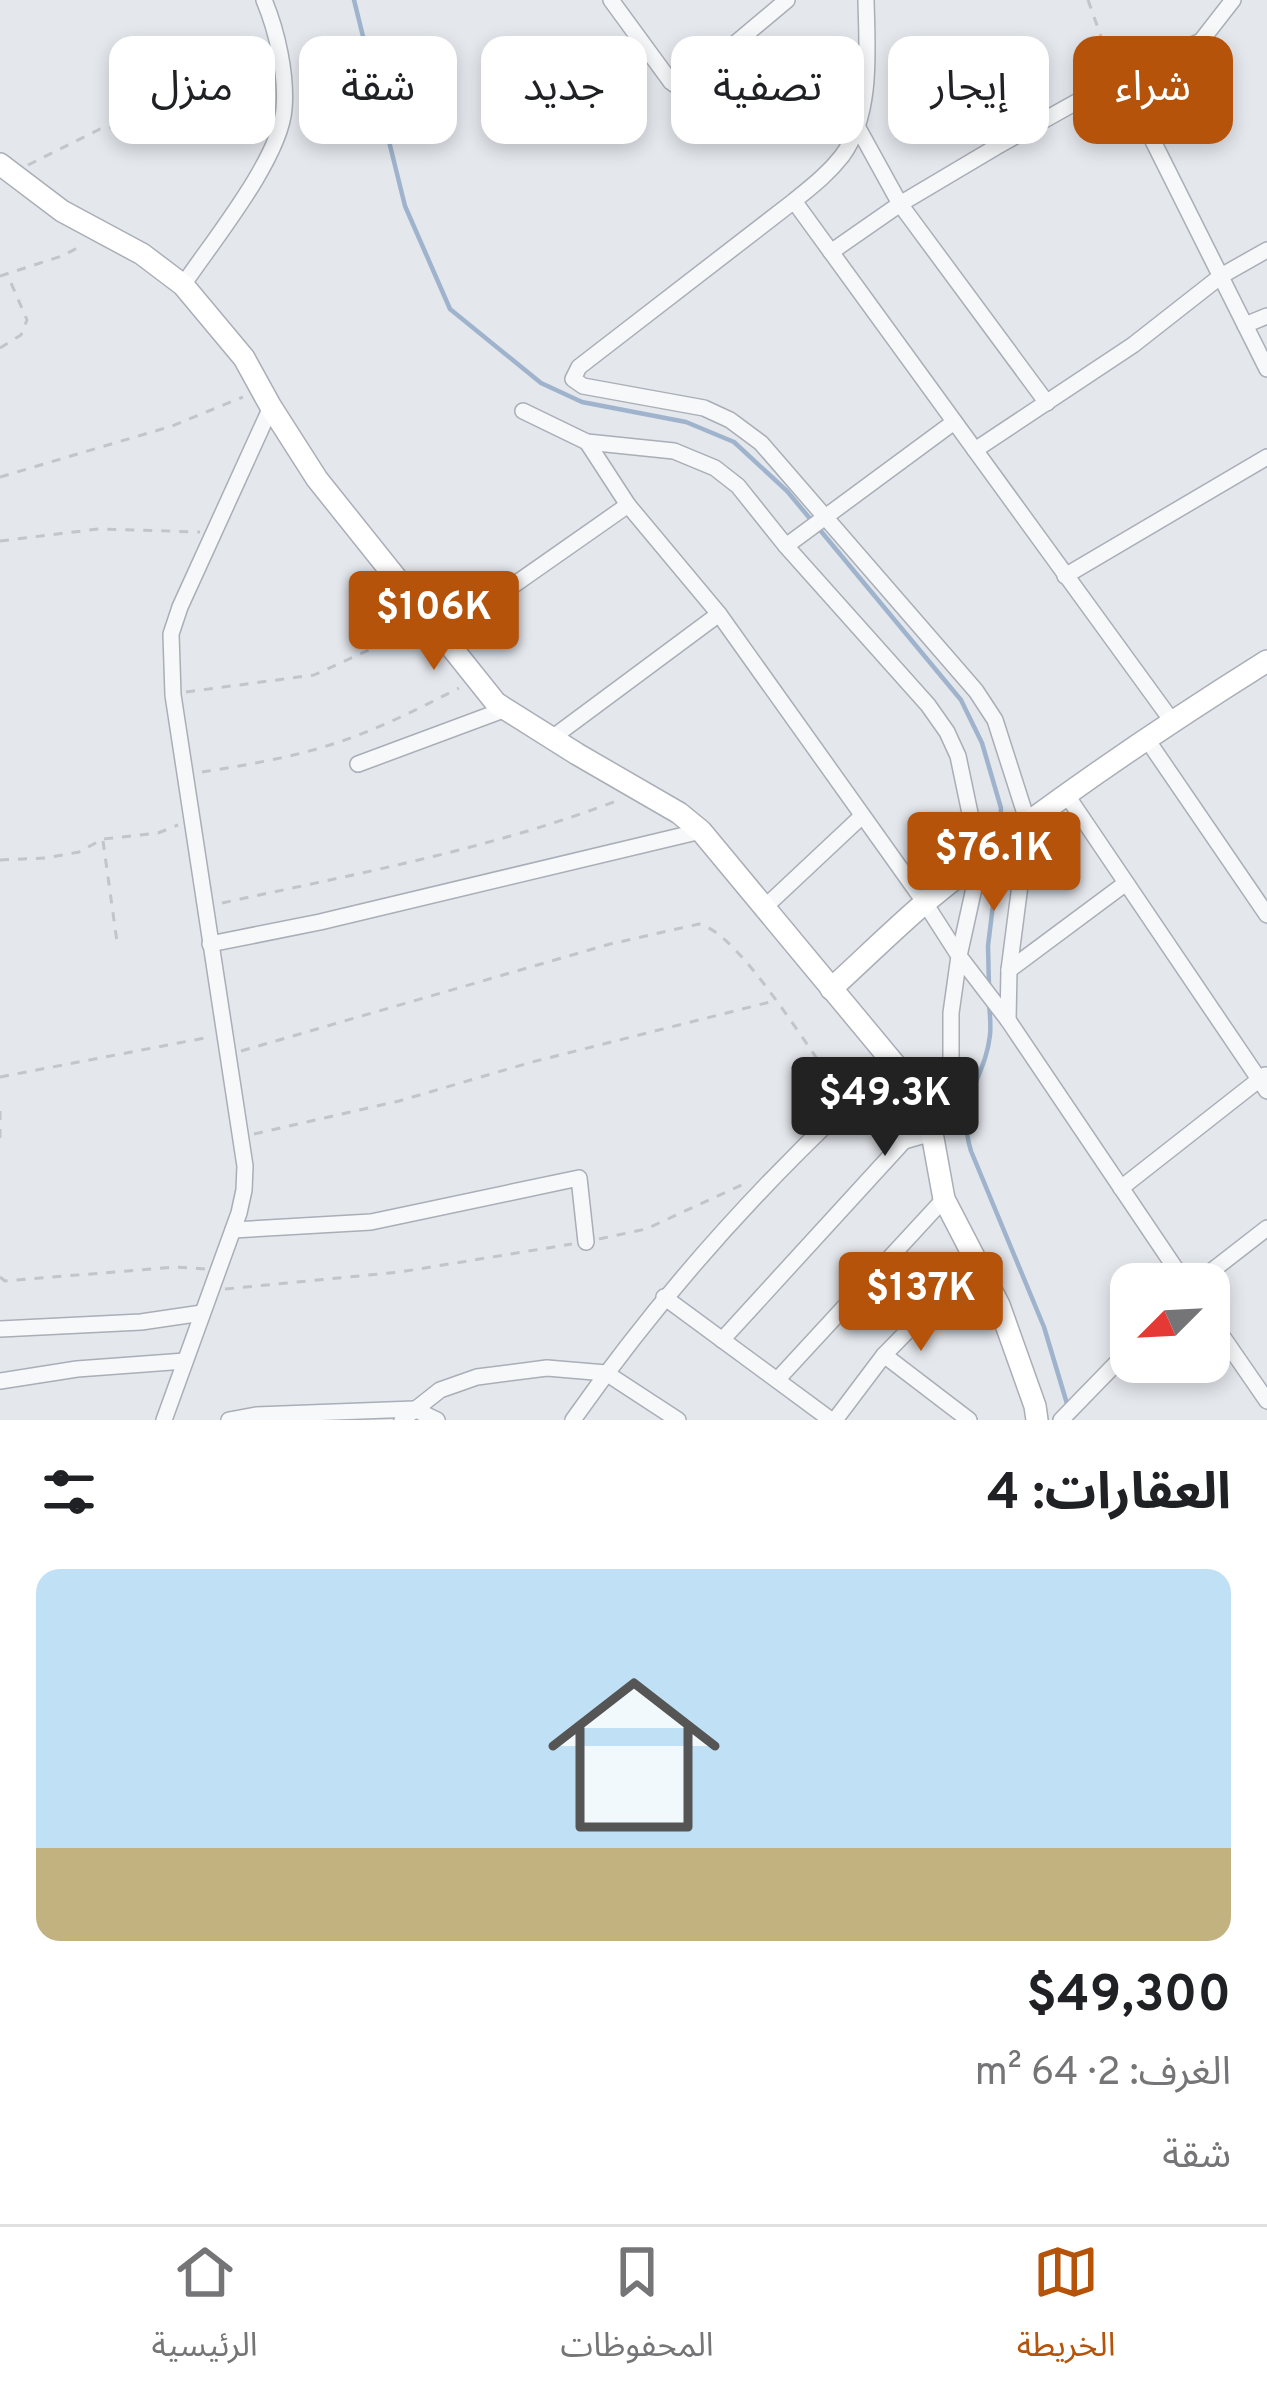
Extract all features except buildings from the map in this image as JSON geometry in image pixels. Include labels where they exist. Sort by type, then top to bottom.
[{"type":"street","points":[[183,285],[275,144],[284,110],[282,72],[264,0]]},
{"type":"street","points":[[611,0],[679,87],[787,0]]},
{"type":"street","points":[[864,89],[866,0]]},
{"type":"street","points":[[1205,36],[1233,0]]},
{"type":"street","points":[[831,253],[900,205],[1073,105]]},
{"type":"street","points":[[864,139],[900,205],[1047,403]]},
{"type":"street","points":[[848,144],[825,175],[794,202],[579,367],[573,379],[583,386],[704,409],[730,420],[761,443],[976,691],[994,720],[1023,827],[1008,1020]]},
{"type":"street","points":[[1155,144],[1267,369]]},
{"type":"street","points":[[6,169],[62,211],[142,254],[183,285],[236,347],[317,479],[496,703],[680,813],[701,831],[921,1096],[944,1198],[999,1305],[1032,1415]]},
{"type":"street","points":[[794,202],[1172,721]]},
{"type":"street","points":[[975,450],[1133,345],[1221,276],[1267,250]]},
{"type":"street","points":[[1246,325],[1267,316]]},
{"type":"street","points":[[164,1420],[233,1230],[245,1166],[172,694],[170,634],[266,398]]},
{"type":"street","points":[[523,412],[587,442],[674,452],[715,468],[793,541],[947,732],[958,756],[984,857],[959,956],[951,1013],[951,1067],[932,1133]]},
{"type":"street","points":[[793,541],[954,422]]},
{"type":"street","points":[[587,442],[628,505],[719,614],[925,903],[1172,1263]]},
{"type":"street","points":[[1065,576],[1267,457]]},
{"type":"street","points":[[435,629],[628,505]]},
{"type":"street","points":[[552,738],[719,614]]},
{"type":"street","points":[[831,989],[925,903],[1066,794],[1267,661]]},
{"type":"street","points":[[358,764],[506,710]]},
{"type":"street","points":[[1146,738],[1267,915]]},
{"type":"street","points":[[1066,794],[1264,1081],[1121,1188]]},
{"type":"street","points":[[765,907],[861,817]]},
{"type":"street","points":[[210,944],[701,831]]},
{"type":"street","points":[[1009,970],[1126,883]]},
{"type":"street","points":[[573,1420],[664,1297],[780,1168],[850,1104],[904,1141]]},
{"type":"street","points":[[722,1340],[904,1141],[932,1133]]},
{"type":"street","points":[[233,1230],[371,1222],[579,1178],[586,1242]]},
{"type":"street","points":[[777,1380],[944,1198]]},
{"type":"street","points":[[1222,1263],[1267,1228]]},
{"type":"street","points":[[664,1297],[833,1420],[884,1355],[976,1261]]},
{"type":"street","points":[[0,1329],[141,1322],[202,1313]]},
{"type":"street","points":[[1230,1346],[1267,1401]]},
{"type":"street","points":[[884,1355],[969,1420]]},
{"type":"street","points":[[0,1381],[77,1369],[185,1361]]},
{"type":"street","points":[[1250,1374],[1267,1361]]},
{"type":"street","points":[[408,1414],[440,1390],[477,1377],[547,1368],[606,1373],[669,1418]]},
{"type":"street","points":[[1061,1420],[1110,1370]]},
{"type":"street","points":[[229,1420],[256,1415],[408,1414],[437,1420]]},
{"type":"path","points":[[1088,0],[1100,36]]},
{"type":"path","points":[[6,169],[100,129],[153,127],[282,72]]},
{"type":"path","points":[[0,276],[62,256],[106,234]]},
{"type":"path","points":[[0,348],[21,335],[27,320],[7,274]]},
{"type":"path","points":[[0,477],[266,398]]},
{"type":"path","points":[[0,541],[98,529],[214,533]]},
{"type":"path","points":[[172,694],[314,675],[435,629]]},
{"type":"path","points":[[184,775],[337,743],[477,679]]},
{"type":"path","points":[[203,907],[510,837],[643,791]]},
{"type":"path","points":[[0,860],[80,852],[103,839],[158,833],[190,820]]},
{"type":"path","points":[[103,839],[117,942]]},
{"type":"path","points":[[228,1054],[610,944],[699,924],[712,928],[761,980],[850,1104]]},
{"type":"path","points":[[241,1137],[399,1101],[776,1001]]},
{"type":"path","points":[[0,1077],[225,1034]]},
{"type":"path","points":[[0,1111],[0,1139]]},
{"type":"path","points":[[211,1291],[400,1272],[586,1242],[646,1229],[780,1168]]},
{"type":"path","points":[[0,1277],[4,1281],[175,1268],[218,1270]]},
{"type":"waterway","points":[[354,0],[405,206],[450,309],[541,383],[582,402],[686,422],[734,442],[812,521]]},
{"type":"waterway","points":[[820,530],[961,700],[982,743],[1001,808],[1000,832]]},
{"type":"waterway","points":[[989,987],[988,946],[999,855]]},
{"type":"waterway","points":[[989,1004],[990,1035],[969,1103],[967,1133],[1044,1327],[1068,1407]]}]
